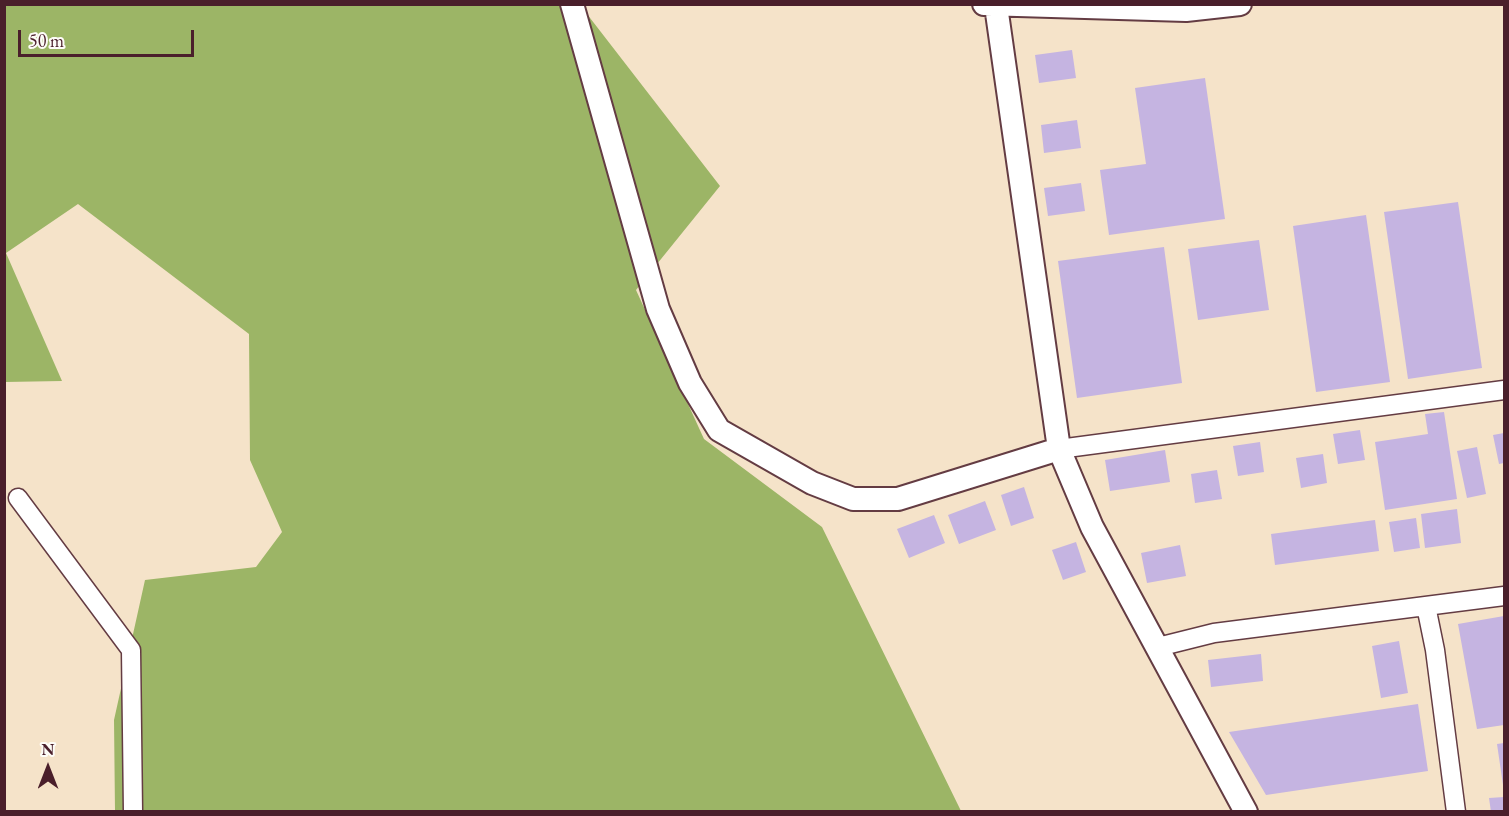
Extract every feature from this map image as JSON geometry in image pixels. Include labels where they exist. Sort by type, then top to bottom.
[{"type":"street","points":[[572,4],[657,309],[690,383],[719,430],[812,483],[853,499],[898,499],[1059,449],[1504,390]]},
{"type":"street","points":[[1240,4],[1185,10],[990,5],[1059,449],[1092,527],[1246,812]]},
{"type":"street","points":[[18,498],[131,650],[133,812]]},
{"type":"street","points":[[1158,647],[1214,633],[1504,596]]},
{"type":"street","points":[[1426,606],[1435,650],[1456,812]]},
{"type":"green space","points":[[5,5],[580,5],[720,186],[636,290],[704,439],[822,527],[961,811],[115,811],[114,720],[145,580],[256,567],[282,532],[250,460],[249,334],[78,204],[6,253],[62,381],[5,382]]},
{"type":"building","points":[[1072,50],[1076,78],[1039,83],[1035,55]]},
{"type":"building","points":[[1205,78],[1225,219],[1109,235],[1100,170],[1146,164],[1135,88]]},
{"type":"building","points":[[1077,120],[1081,148],[1044,153],[1041,125]]},
{"type":"building","points":[[1081,183],[1085,211],[1048,216],[1044,188]]},
{"type":"building","points":[[1458,202],[1482,368],[1408,379],[1384,212]]},
{"type":"building","points":[[1366,215],[1390,382],[1316,392],[1293,226]]},
{"type":"building","points":[[1259,240],[1269,310],[1198,320],[1188,249]]},
{"type":"building","points":[[1164,247],[1182,383],[1077,398],[1058,261]]},
{"type":"building","points":[[1444,412],[1457,499],[1385,510],[1375,442],[1428,434],[1425,414]]},
{"type":"building","points":[[1360,430],[1365,460],[1338,464],[1333,434]]},
{"type":"building","points":[[1504,433],[1504,463],[1499,464],[1493,435]]},
{"type":"building","points":[[1260,442],[1264,472],[1238,476],[1233,446]]},
{"type":"building","points":[[1477,447],[1486,494],[1467,498],[1457,451]]},
{"type":"building","points":[[1165,450],[1170,482],[1110,491],[1105,460]]},
{"type":"building","points":[[1323,454],[1327,483],[1301,488],[1296,458]]},
{"type":"building","points":[[1217,470],[1222,499],[1195,503],[1191,474]]},
{"type":"building","points":[[1024,487],[1034,518],[1011,526],[1001,495]]},
{"type":"building","points":[[985,501],[996,530],[959,544],[948,515]]},
{"type":"building","points":[[1457,509],[1461,543],[1425,548],[1421,514]]},
{"type":"building","points":[[934,515],[945,543],[909,558],[897,529]]},
{"type":"building","points":[[1416,518],[1420,548],[1394,552],[1389,522]]},
{"type":"building","points":[[1375,520],[1379,551],[1275,565],[1271,534]]},
{"type":"building","points":[[1076,542],[1086,572],[1063,580],[1052,550]]},
{"type":"building","points":[[1180,545],[1186,576],[1147,583],[1141,553]]},
{"type":"building","points":[[1504,616],[1504,725],[1477,729],[1458,624]]},
{"type":"building","points":[[1399,641],[1408,693],[1381,698],[1372,646]]},
{"type":"building","points":[[1261,654],[1263,681],[1211,687],[1208,660]]},
{"type":"building","points":[[1418,704],[1428,771],[1266,795],[1229,732]]},
{"type":"building","points":[[1504,743],[1504,785],[1503,785],[1497,744]]},
{"type":"building","points":[[1504,797],[1504,812],[1491,812],[1489,798]]}]
